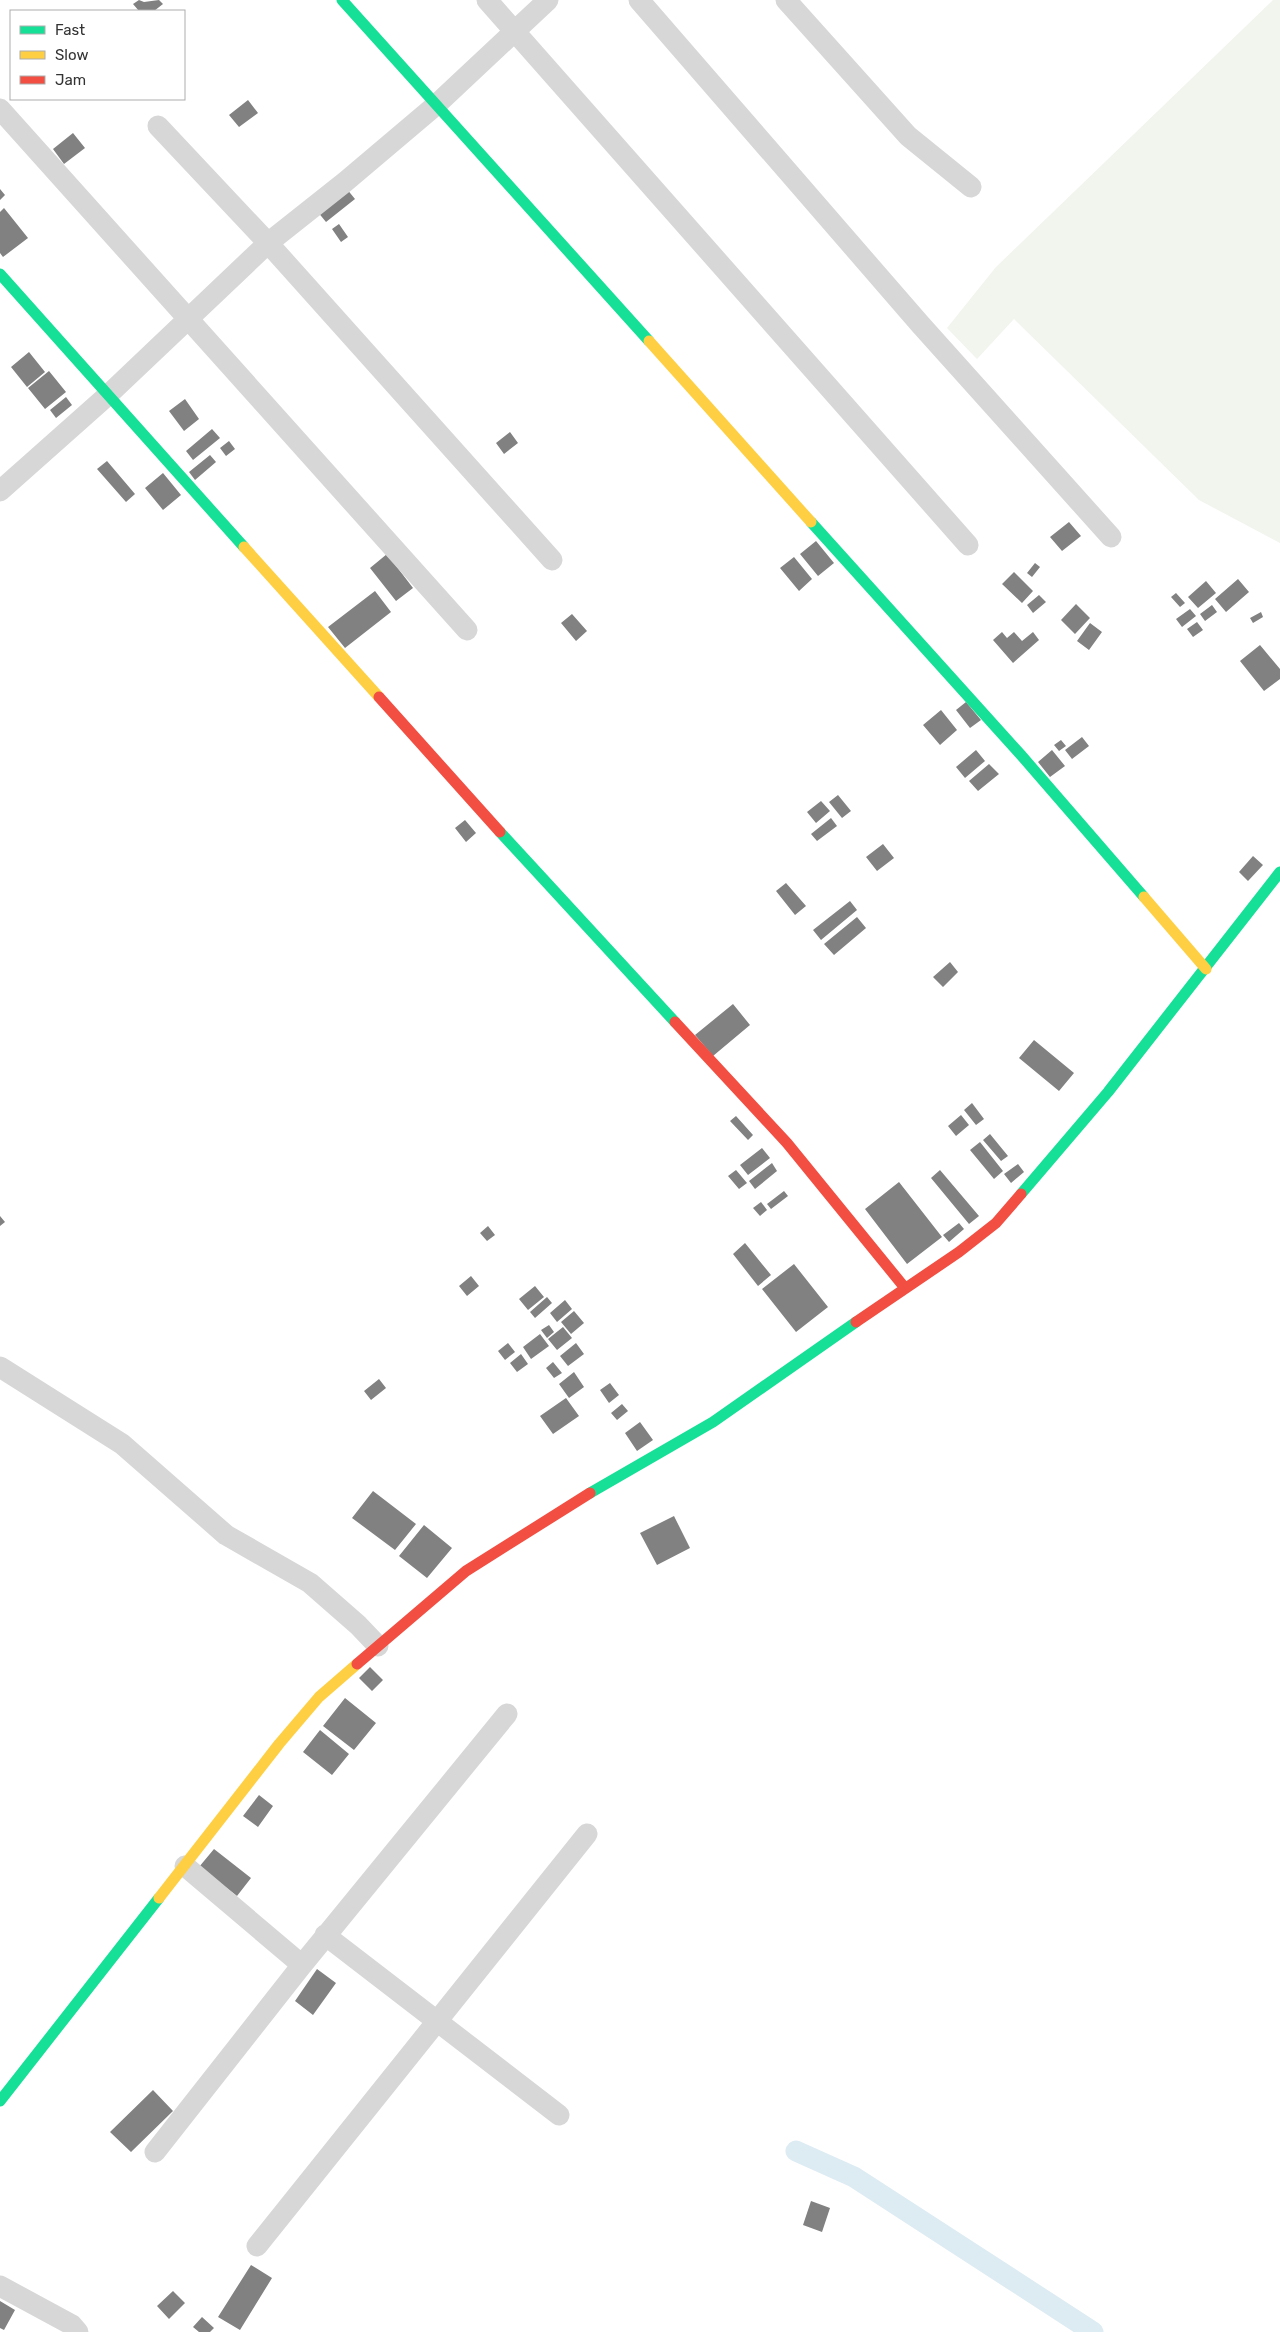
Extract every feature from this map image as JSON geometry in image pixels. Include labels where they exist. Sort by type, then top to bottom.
[{"type":"street","points":[[342,0],[1021,755],[1206,969]]},
{"type":"street","points":[[487,0],[968,545]]},
{"type":"street","points":[[0,490],[108,395],[268,243],[345,182],[436,105],[513,30],[548,0]]},
{"type":"street","points":[[639,0],[920,324],[1111,536]]},
{"type":"street","points":[[786,0],[908,136],[970,187]]},
{"type":"street","points":[[0,109],[467,630]]},
{"type":"street","points":[[158,126],[268,243],[552,560]]},
{"type":"street","points":[[0,274],[537,873],[787,1143],[905,1288]]},
{"type":"street","points":[[0,2101],[279,1744],[319,1697],[466,1571],[582,1498],[713,1422],[959,1252],[996,1223],[1108,1092],[1280,872]]},
{"type":"street","points":[[0,1367],[122,1444],[226,1535],[310,1583],[358,1625],[378,1646]]},
{"type":"street","points":[[155,2152],[325,1935],[507,1714]]},
{"type":"street","points":[[258,2246],[586,1834]]},
{"type":"street","points":[[185,1866],[302,1965]]},
{"type":"street","points":[[325,1935],[559,2115]]},
{"type":"street","points":[[0,2286],[72,2324],[78,2332]]},
{"type":"shaded area","points":[[1273,0],[1280,0],[1280,543],[1199,500],[1014,319],[977,359],[947,328],[996,267]]},
{"type":"building","points":[[139,0],[144,2],[159,0],[163,4],[155,10],[138,10],[133,4]]},
{"type":"building","points":[[248,100],[258,113],[239,127],[229,115]]},
{"type":"building","points":[[73,133],[85,148],[64,164],[53,149]]},
{"type":"building","points":[[346,188],[355,199],[326,222],[317,211]]},
{"type":"building","points":[[0,189],[5,195],[0,200]]},
{"type":"building","points":[[4,208],[28,238],[3,257],[0,253],[0,212]]},
{"type":"building","points":[[339,224],[348,237],[341,242],[332,229]]},
{"type":"building","points":[[29,352],[45,372],[27,387],[11,367]]},
{"type":"building","points":[[49,371],[66,392],[45,409],[28,388]]},
{"type":"building","points":[[66,397],[72,405],[56,418],[50,410]]},
{"type":"building","points":[[185,399],[199,419],[184,431],[169,411]]},
{"type":"building","points":[[212,429],[220,438],[193,460],[186,451]]},
{"type":"building","points":[[510,432],[518,443],[504,454],[496,443]]},
{"type":"building","points":[[229,441],[235,449],[226,456],[220,448]]},
{"type":"building","points":[[210,455],[216,462],[195,480],[189,472]]},
{"type":"building","points":[[107,461],[135,494],[126,502],[97,469]]},
{"type":"building","points":[[163,473],[181,495],[163,510],[145,488]]},
{"type":"building","points":[[1069,522],[1081,536],[1062,551],[1050,537]]},
{"type":"building","points":[[816,541],[834,563],[818,576],[800,554]]},
{"type":"building","points":[[387,554],[413,588],[396,601],[370,568]]},
{"type":"building","points":[[794,557],[812,579],[799,591],[780,568]]},
{"type":"building","points":[[1035,563],[1040,567],[1032,577],[1027,573]]},
{"type":"building","points":[[1014,572],[1033,591],[1022,603],[1002,584]]},
{"type":"building","points":[[1238,579],[1249,592],[1226,612],[1215,599]]},
{"type":"building","points":[[1206,581],[1216,593],[1198,608],[1188,597]]},
{"type":"building","points":[[375,591],[391,612],[345,648],[328,627]]},
{"type":"building","points":[[1176,593],[1185,603],[1180,607],[1171,597]]},
{"type":"building","points":[[1039,595],[1046,602],[1033,613],[1027,605]]},
{"type":"building","points":[[1076,604],[1090,618],[1075,634],[1061,620]]},
{"type":"building","points":[[1212,605],[1217,612],[1205,621],[1200,614]]},
{"type":"building","points":[[1190,609],[1196,616],[1182,627],[1176,619]]},
{"type":"building","points":[[1261,612],[1263,617],[1253,623],[1250,618]]},
{"type":"building","points":[[572,614],[587,631],[576,641],[561,623]]},
{"type":"building","points":[[1197,622],[1203,630],[1193,637],[1187,629]]},
{"type":"building","points":[[1090,623],[1102,632],[1089,650],[1077,641]]},
{"type":"building","points":[[1002,632],[1007,638],[1014,632],[1022,641],[1033,632],[1039,640],[1013,663],[993,640]]},
{"type":"building","points":[[1260,645],[1280,669],[1280,679],[1264,691],[1240,661]]},
{"type":"building","points":[[966,702],[981,720],[970,728],[956,710]]},
{"type":"building","points":[[941,710],[957,730],[940,745],[923,725]]},
{"type":"building","points":[[1082,737],[1089,746],[1072,759],[1065,750]]},
{"type":"building","points":[[1061,740],[1066,746],[1059,751],[1054,745]]},
{"type":"building","points":[[976,750],[985,761],[965,778],[956,767]]},
{"type":"building","points":[[1052,750],[1065,766],[1050,777],[1038,762]]},
{"type":"building","points":[[989,764],[999,774],[978,791],[969,781]]},
{"type":"building","points":[[838,795],[851,811],[842,818],[829,802]]},
{"type":"building","points":[[821,801],[830,811],[816,823],[807,812]]},
{"type":"building","points":[[831,818],[837,826],[817,841],[811,834]]},
{"type":"building","points":[[465,820],[476,833],[466,842],[455,828]]},
{"type":"building","points":[[883,844],[894,858],[877,871],[866,857]]},
{"type":"building","points":[[1253,856],[1263,865],[1248,881],[1239,872]]},
{"type":"building","points":[[786,883],[806,906],[795,915],[776,891]]},
{"type":"building","points":[[850,901],[857,910],[821,940],[813,930]]},
{"type":"building","points":[[857,917],[866,928],[834,955],[824,944]]},
{"type":"building","points":[[950,962],[958,972],[943,987],[933,977]]},
{"type":"building","points":[[733,1004],[750,1025],[713,1056],[695,1035]]},
{"type":"building","points":[[1034,1040],[1074,1073],[1059,1091],[1019,1058]]},
{"type":"building","points":[[972,1103],[984,1119],[976,1125],[964,1110]]},
{"type":"building","points":[[961,1115],[969,1125],[956,1136],[948,1126]]},
{"type":"building","points":[[736,1116],[753,1135],[748,1140],[730,1121]]},
{"type":"building","points":[[990,1134],[1008,1156],[1001,1161],[983,1140]]},
{"type":"building","points":[[980,1142],[1003,1171],[994,1179],[970,1150]]},
{"type":"building","points":[[762,1148],[770,1158],[748,1175],[740,1165]]},
{"type":"building","points":[[772,1163],[777,1171],[755,1189],[749,1181]]},
{"type":"building","points":[[1018,1164],[1024,1172],[1011,1183],[1004,1174]]},
{"type":"building","points":[[736,1170],[747,1183],[739,1189],[728,1176]]},
{"type":"building","points":[[940,1170],[979,1216],[969,1224],[931,1178]]},
{"type":"building","points":[[899,1182],[942,1237],[907,1264],[865,1209]]},
{"type":"building","points":[[784,1191],[788,1196],[771,1209],[767,1204]]},
{"type":"building","points":[[761,1202],[767,1210],[760,1216],[753,1208]]},
{"type":"building","points":[[0,1216],[5,1222],[0,1226]]},
{"type":"building","points":[[959,1223],[964,1229],[949,1242],[943,1235]]},
{"type":"building","points":[[488,1226],[495,1235],[487,1241],[480,1233]]},
{"type":"building","points":[[745,1243],[771,1275],[758,1286],[733,1254]]},
{"type":"building","points":[[794,1264],[828,1307],[796,1332],[762,1289]]},
{"type":"building","points":[[471,1276],[479,1286],[467,1296],[459,1286]]},
{"type":"building","points":[[535,1286],[544,1297],[528,1310],[519,1299]]},
{"type":"building","points":[[547,1297],[552,1303],[535,1318],[530,1312]]},
{"type":"building","points":[[565,1300],[572,1309],[557,1322],[550,1313]]},
{"type":"building","points":[[574,1311],[584,1323],[571,1334],[561,1322]]},
{"type":"building","points":[[549,1325],[554,1332],[547,1338],[541,1330]]},
{"type":"building","points":[[563,1327],[572,1338],[557,1350],[548,1339]]},
{"type":"building","points":[[540,1334],[549,1346],[531,1359],[523,1347]]},
{"type":"building","points":[[508,1343],[515,1352],[505,1360],[498,1351]]},
{"type":"building","points":[[576,1343],[584,1354],[568,1366],[560,1356]]},
{"type":"building","points":[[521,1354],[528,1364],[517,1372],[510,1363]]},
{"type":"building","points":[[553,1362],[562,1373],[554,1378],[546,1368]]},
{"type":"building","points":[[574,1372],[584,1387],[569,1398],[559,1384]]},
{"type":"building","points":[[379,1379],[386,1388],[371,1400],[364,1391]]},
{"type":"building","points":[[610,1383],[619,1395],[609,1403],[600,1390]]},
{"type":"building","points":[[566,1398],[579,1416],[553,1434],[540,1416]]},
{"type":"building","points":[[622,1404],[628,1411],[617,1420],[611,1413]]},
{"type":"building","points":[[640,1422],[653,1440],[637,1451],[625,1433]]},
{"type":"building","points":[[373,1491],[416,1524],[395,1550],[352,1518]]},
{"type":"building","points":[[674,1516],[690,1548],[657,1565],[640,1533]]},
{"type":"building","points":[[424,1525],[452,1548],[427,1578],[399,1556]]},
{"type":"building","points":[[370,1667],[383,1680],[372,1691],[359,1678]]},
{"type":"building","points":[[345,1698],[376,1723],[354,1750],[323,1726]]},
{"type":"building","points":[[320,1730],[349,1754],[332,1775],[303,1752]]},
{"type":"building","points":[[259,1795],[273,1806],[258,1827],[243,1816]]},
{"type":"building","points":[[214,1849],[251,1878],[237,1896],[199,1867]]},
{"type":"building","points":[[317,1969],[336,1983],[313,2015],[295,2001]]},
{"type":"building","points":[[153,2090],[173,2111],[131,2152],[110,2132]]},
{"type":"building","points":[[811,2201],[830,2208],[822,2232],[803,2225]]},
{"type":"building","points":[[251,2265],[272,2278],[240,2330],[218,2317]]},
{"type":"building","points":[[173,2291],[185,2303],[169,2319],[157,2306]]},
{"type":"building","points":[[0,2301],[15,2310],[4,2330],[0,2328]]},
{"type":"building","points":[[202,2317],[214,2328],[210,2332],[199,2332],[193,2327]]},
{"type":"waterway","points":[[796,2151],[854,2177],[1093,2332]]},
{"type":"traffic: fast","points":[[342,0],[649,341]]},
{"type":"traffic: fast","points":[[0,274],[244,547]]},
{"type":"traffic: fast","points":[[811,522],[1021,755],[1144,897]]},
{"type":"traffic: fast","points":[[500,832],[675,1022]]},
{"type":"traffic: fast","points":[[1021,1194],[1108,1092],[1280,872]]},
{"type":"traffic: fast","points":[[590,1493],[713,1422],[856,1322]]},
{"type":"traffic: fast","points":[[0,2101],[159,1898]]},
{"type":"traffic: slow","points":[[649,341],[811,522]]},
{"type":"traffic: slow","points":[[244,547],[379,697]]},
{"type":"traffic: slow","points":[[1144,897],[1206,969]]},
{"type":"traffic: slow","points":[[159,1898],[279,1744],[319,1697],[357,1664]]},
{"type":"traffic: jam","points":[[379,697],[500,832]]},
{"type":"traffic: jam","points":[[675,1022],[787,1143],[905,1288]]},
{"type":"traffic: jam","points":[[856,1322],[959,1252],[996,1223],[1021,1194]]},
{"type":"traffic: jam","points":[[357,1664],[466,1571],[590,1493]]}]
